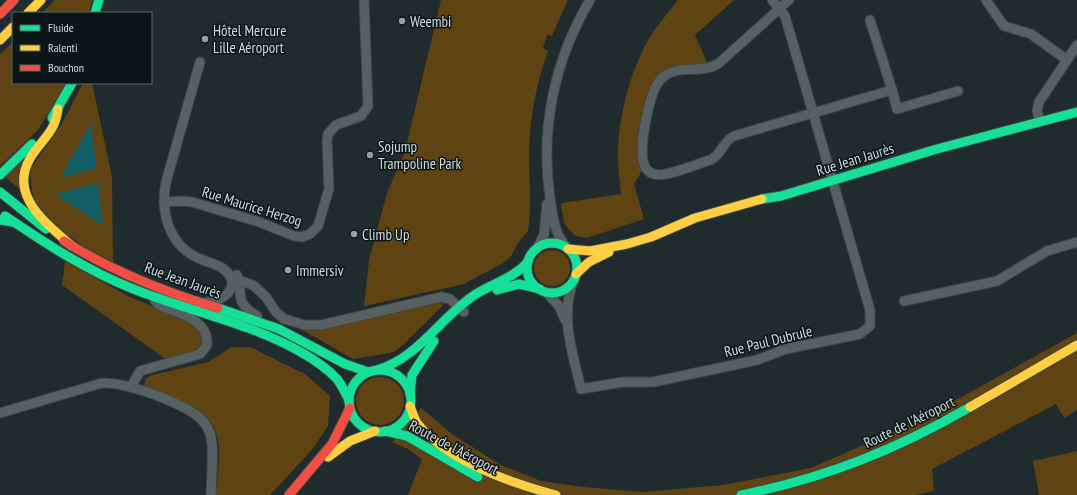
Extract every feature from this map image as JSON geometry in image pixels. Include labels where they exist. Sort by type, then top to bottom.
[{"type":"main road","points":[[0,14],[14,0]]},
{"type":"main road","points":[[29,12],[41,0]]},
{"type":"main road","points":[[95,12],[98,0]]},
{"type":"main road","points":[[0,40],[12,28]]},
{"type":"main road","points":[[0,175],[38,137],[58,109],[71,84]]},
{"type":"main road","name":"Rue Jean Jaurès","points":[[568,249],[589,251],[633,242],[661,234],[684,222],[758,199],[781,196],[1039,118],[1077,102]]},
{"type":"main road","points":[[58,109],[55,124],[28,161],[24,184],[26,196],[32,210],[72,246]]},
{"type":"main road","name":"Rue Jean Jaurès","points":[[1039,118],[1077,112]]},
{"type":"main road","name":"Rue Jean Jaurès","points":[[0,192],[26,215],[72,246],[140,280],[264,323],[311,344],[351,368],[373,371]]},
{"type":"main road","name":"Rue Jean Jaurès","points":[[0,213],[110,279],[150,296],[252,330],[303,353],[324,366],[337,377],[346,389],[350,404]]},
{"type":"main road","points":[[0,220],[13,222]]},
{"type":"main road","name":"Rue Jean Jaurès","points":[[575,277],[584,266],[592,260],[633,242]]},
{"type":"main road","points":[[568,249],[562,245],[552,243],[541,246],[536,250],[519,272],[481,291],[461,309],[442,331],[419,362],[411,379],[410,406],[406,417],[400,423],[390,429],[379,431],[360,424],[353,415],[350,404],[354,385],[359,378],[373,371],[396,365],[411,355],[443,320],[461,309],[492,292],[507,286],[525,285],[543,290],[560,291],[569,286],[575,277],[576,260],[568,249]]},
{"type":"main road","points":[[528,262],[530,279],[543,290]]},
{"type":"main road","name":"Route de l'Aéroport","points":[[741,495],[818,477],[878,454],[934,427],[1077,345]]},
{"type":"main road","points":[[373,371],[389,372],[400,378],[405,384],[410,395]]},
{"type":"main road","name":"Route de l'Aéroport","points":[[289,495],[333,443],[343,425],[350,404]]},
{"type":"main road","name":"Route de l'Aéroport","points":[[410,406],[412,415],[417,425],[433,439],[461,457],[480,468],[517,484],[556,495]]},
{"type":"main road","name":"Route de l'Aéroport","points":[[303,480],[339,448],[360,435],[379,431],[394,432],[407,436],[459,467],[488,482],[515,491],[535,495]]},
{"type":"street","name":"Rue Maurice Herzog","points":[[164,202],[192,202],[259,222],[294,236],[302,237],[314,232],[318,226],[330,183],[327,141],[328,134],[336,125],[361,116],[368,106],[364,0]]},
{"type":"street","points":[[536,250],[542,240],[545,229],[548,183],[547,132],[554,88],[570,39],[590,0]]},
{"type":"street","points":[[772,0],[780,8],[784,16],[832,181]]},
{"type":"street","points":[[789,0],[718,64],[706,68],[672,72],[661,78],[654,89],[646,123],[643,153],[644,165],[648,171],[659,175],[710,160],[716,157],[728,140],[734,136],[892,90]]},
{"type":"street","points":[[986,0],[1004,26],[1031,34],[1067,60]]},
{"type":"street","points":[[870,20],[897,109],[958,91]]},
{"type":"street","points":[[1039,118],[1037,108],[1039,102],[1077,45]]},
{"type":"street","name":"Rue Jean Jaurès","points":[[200,62],[166,182],[164,202],[166,218],[169,228],[179,244],[193,256],[227,271],[234,279],[253,285],[266,297],[279,316],[298,325],[321,325],[441,297],[450,299],[461,309]]},
{"type":"street","name":"Rue Paul Dubrule","points":[[543,290],[559,306],[568,330],[581,389],[623,382],[653,382],[757,360],[786,349],[860,334],[870,326],[871,315],[832,181]]},
{"type":"street","points":[[548,183],[557,234],[568,249]]},
{"type":"street","points":[[904,301],[997,281],[1047,251],[1077,242]]},
{"type":"street","name":"Rue Paul Dubrule","points":[[568,330],[567,303],[575,277]]},
{"type":"street","points":[[200,302],[218,301],[226,296],[234,279]]},
{"type":"street","points":[[234,279],[241,303],[264,323]]},
{"type":"street","points":[[131,387],[140,371],[200,354],[207,345],[206,333],[196,321],[159,305],[150,296]]},
{"type":"street","points":[[0,413],[102,383],[113,382],[131,387],[176,404],[202,420],[211,440],[211,495]]},
{"type":"shaded area","points":[[55,0],[92,0],[89,12],[43,12]]},
{"type":"shaded area","points":[[441,0],[568,0],[552,36],[547,35],[543,48],[548,51],[537,88],[532,113],[529,152],[530,201],[528,231],[520,240],[511,256],[503,263],[464,284],[364,306],[369,260],[387,193],[405,151]]},
{"type":"shaded area","points":[[678,0],[734,0],[695,35],[708,65],[691,66],[653,85],[643,169],[634,184],[644,219],[587,238],[576,236],[564,223],[561,203],[621,194],[618,145],[622,113],[626,96],[636,65],[650,37]]},
{"type":"shaded area","points":[[12,43],[12,84],[66,84],[38,130],[0,166],[0,54]]},
{"type":"shaded area","points":[[82,84],[92,84],[112,177],[113,262],[86,248],[65,233],[34,203],[30,175],[32,167],[61,125]]},
{"type":"shaded area","points":[[24,158],[21,190],[5,177]]},
{"type":"shaded area","points":[[556,250],[565,255],[569,261],[569,275],[565,281],[556,286],[548,286],[539,281],[535,275],[534,264],[539,255],[545,251]]},
{"type":"shaded area","points":[[65,261],[130,297],[192,322],[200,332],[203,345],[196,351],[167,360],[62,285]]},
{"type":"shaded area","points":[[444,300],[447,301],[404,344],[394,352],[384,354],[353,359],[297,327],[341,325]]},
{"type":"shaded area","points":[[1077,333],[1077,410],[1064,418],[1056,404],[932,469],[934,491],[915,495],[408,495],[422,459],[408,449],[392,442],[421,408],[452,434],[499,464],[541,481],[583,487],[643,492],[723,485],[811,468],[918,421]]},
{"type":"shaded area","points":[[231,347],[250,347],[305,374],[330,396],[328,426],[311,451],[270,495],[216,495],[219,453],[218,439],[214,428],[208,419],[199,411],[177,399],[144,386],[146,378],[152,375],[208,362]]},
{"type":"shaded area","points":[[375,377],[385,377],[397,384],[404,396],[404,406],[397,418],[385,425],[375,425],[367,421],[360,414],[356,406],[356,396],[360,388],[367,381]]},
{"type":"shaded area","points":[[1077,451],[1077,495],[1039,495],[1033,461]]},
{"type":"water","points":[[93,120],[92,133],[96,168],[60,178]]},
{"type":"water","points":[[98,183],[103,226],[55,194]]},
{"type":"traffic: fast","points":[[95,12],[99,0]]},
{"type":"traffic: fast","points":[[52,118],[71,84]]},
{"type":"traffic: fast","points":[[762,199],[781,196],[937,149],[1077,112]]},
{"type":"traffic: fast","points":[[0,175],[32,144]]},
{"type":"traffic: fast","points":[[0,192],[46,229]]},
{"type":"traffic: fast","points":[[5,216],[66,255],[114,281],[152,296],[239,325],[301,352],[320,364],[333,375],[337,379],[349,400]]},
{"type":"traffic: fast","points":[[0,220],[13,222]]},
{"type":"traffic: fast","points":[[552,243],[561,245],[572,254],[577,268],[575,277],[566,288],[552,293],[543,291],[532,282],[527,268],[529,259],[538,248],[552,243]]},
{"type":"traffic: fast","points":[[377,370],[392,364],[405,356],[417,347],[463,303],[483,290],[504,280],[528,262]]},
{"type":"traffic: fast","points":[[497,290],[519,284],[540,289]]},
{"type":"traffic: fast","points":[[218,308],[279,329],[345,364],[368,372]]},
{"type":"traffic: fast","points":[[410,395],[412,375],[434,341]]},
{"type":"traffic: fast","points":[[380,370],[392,373],[402,379],[408,389],[411,401],[408,413],[402,423],[392,429],[380,432],[368,429],[358,423],[352,413],[349,401],[352,389],[358,379],[368,373],[380,370]]},
{"type":"traffic: fast","points":[[741,495],[802,480],[859,461],[915,436],[970,407]]},
{"type":"traffic: fast","points":[[385,431],[407,436],[478,477]]},
{"type":"traffic: slow","points":[[29,12],[41,0]]},
{"type":"traffic: slow","points":[[0,40],[12,28]]},
{"type":"traffic: slow","points":[[58,109],[53,127],[26,166],[24,179],[25,192],[39,216],[72,246]]},
{"type":"traffic: slow","points":[[568,249],[590,251],[627,244],[651,237],[695,218],[762,199]]},
{"type":"traffic: slow","points":[[576,274],[589,262],[609,252]]},
{"type":"traffic: slow","points":[[970,407],[1077,345]]},
{"type":"traffic: slow","points":[[410,406],[417,423],[430,437],[445,449],[481,469],[500,477],[556,495]]},
{"type":"traffic: slow","points":[[328,457],[350,441],[375,431]]},
{"type":"traffic: jam","points":[[0,14],[14,0]]},
{"type":"traffic: jam","points":[[64,241],[101,262],[139,280],[218,308]]},
{"type":"traffic: jam","points":[[289,495],[332,444],[350,408]]},
{"type":"place","name":"Weembi","points":[[402,21]]},
{"type":"place","name":"Hôtel Mercure Lille Aéroport","points":[[205,39]]},
{"type":"place","name":"Sojump Trampoline Park","points":[[370,155]]},
{"type":"place","name":"Climb Up","points":[[354,234]]},
{"type":"place","name":"Immersiv","points":[[288,270]]}]
